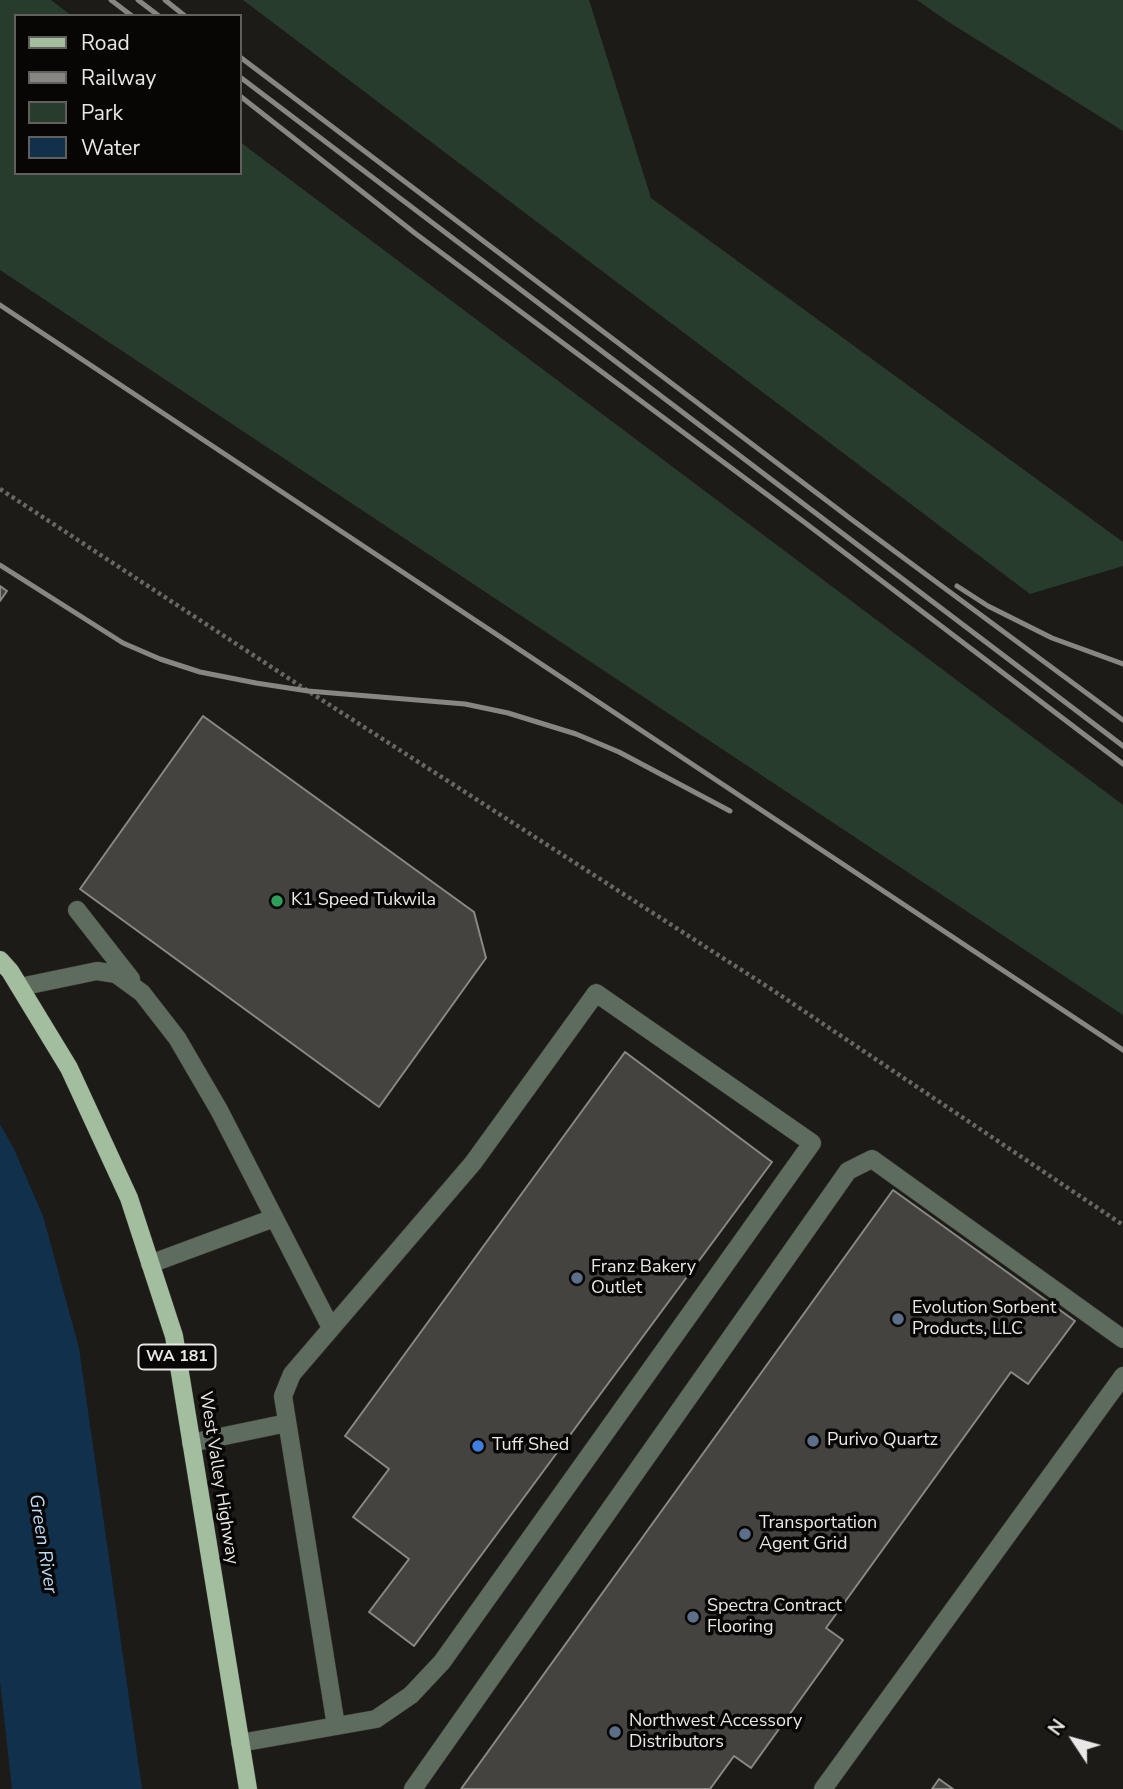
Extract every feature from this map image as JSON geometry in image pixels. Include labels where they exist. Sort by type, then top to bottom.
[{"type":"main road","name":"West Valley Highway","points":[[0,960],[20,987],[69,1068],[129,1198],[174,1336],[247,1789]]},
{"type":"lane","points":[[77,910],[177,1038],[219,1110],[331,1328]]},
{"type":"lane","points":[[20,987],[97,971],[116,974],[142,993]]},
{"type":"lane","points":[[240,1744],[376,1719],[411,1695],[442,1662],[812,1143],[596,993],[473,1163],[292,1374],[283,1396],[336,1726]]},
{"type":"lane","points":[[413,1789],[848,1171],[872,1159],[1123,1339]]},
{"type":"lane","points":[[150,1264],[274,1218]]},
{"type":"lane","points":[[823,1789],[1123,1376]]},
{"type":"lane","points":[[191,1443],[287,1423]]},
{"type":"path","points":[[0,489],[771,989],[1123,1225]]},
{"type":"green space","points":[[0,0],[51,0],[69,14],[14,14],[14,175],[242,175],[242,144],[1123,805],[1123,1015],[0,270]]},
{"type":"green space","points":[[243,0],[589,0],[651,198],[1123,542],[1123,566],[1030,594]]},
{"type":"green space","points":[[917,0],[1123,0],[1123,131],[947,21]]},
{"type":"water","name":"Green River","points":[[0,1124],[43,1216],[79,1348],[142,1789],[12,1789],[0,1681]]},
{"type":"building","points":[[0,586],[7,591],[0,601]]},
{"type":"building","name":"K1 Speed Tukwila","points":[[203,716],[474,912],[486,958],[379,1107],[80,889]]},
{"type":"building","points":[[625,1052],[772,1162],[414,1646],[369,1612],[409,1559],[353,1517],[389,1469],[345,1436]]},
{"type":"building","points":[[893,1190],[1075,1321],[1028,1384],[1011,1372],[826,1628],[843,1640],[751,1768],[734,1756],[710,1789],[461,1789]]},
{"type":"building","points":[[939,1779],[953,1789],[932,1789]]},
{"type":"railway","points":[[111,0],[129,14]]},
{"type":"railway","points":[[138,0],[156,14]]},
{"type":"railway","points":[[165,0],[182,14]]},
{"type":"railway","points":[[242,59],[851,519],[1123,720]]},
{"type":"railway","points":[[242,79],[1123,746]]},
{"type":"railway","points":[[242,98],[416,234],[804,522],[1123,764]]},
{"type":"railway","points":[[0,305],[1123,1050]]},
{"type":"railway","points":[[0,565],[123,643],[160,659],[200,672],[256,683],[308,691],[465,704],[508,713],[576,734],[619,752],[730,811]]},
{"type":"railway","points":[[957,586],[988,606],[1052,638],[1123,664]]},
{"type":"place","name":"K1 Speed Tukwila","points":[[277,901]]},
{"type":"place","name":"Franz Bakery Outlet","points":[[577,1278]]},
{"type":"place","name":"Evolution Sorbent Products, LLC","points":[[898,1319]]},
{"type":"place","name":"Purivo Quartz","points":[[813,1441]]},
{"type":"place","name":"Tuff Shed","points":[[478,1446]]},
{"type":"place","name":"Transportation Agent Grid","points":[[745,1534]]},
{"type":"place","name":"Spectra Contract Flooring","points":[[693,1617]]},
{"type":"place","name":"Northwest Accessory Distributors","points":[[615,1732]]}]
